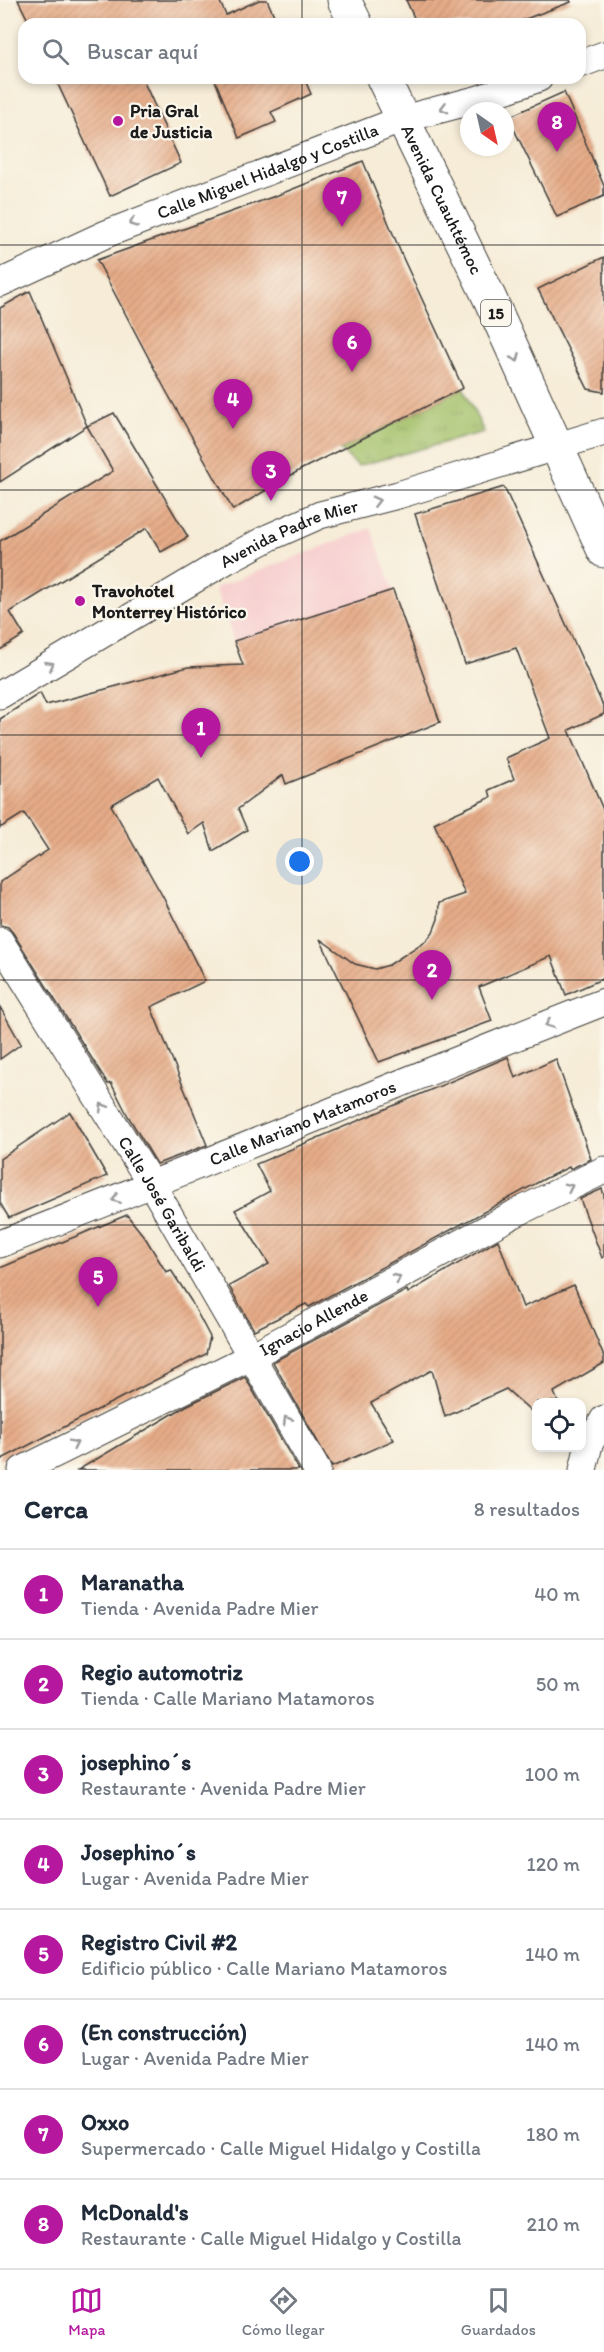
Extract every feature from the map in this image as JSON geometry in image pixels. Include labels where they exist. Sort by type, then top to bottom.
[{"type":"highway","points":[[344,0],[353,18]]},
{"type":"highway","name":"Avenida Cuauhtémoc","points":[[386,84],[490,299],[555,448],[604,551]]},
{"type":"street","points":[[586,62],[604,55]]},
{"type":"street","name":"Calle Miguel Hidalgo y Costilla","points":[[0,283],[106,234],[403,119],[479,99],[522,84]]},
{"type":"street","name":"Avenida Padre Mier","points":[[0,695],[270,537],[320,515],[399,495],[604,432]]},
{"type":"street","name":"Calle José Garibaldi","points":[[0,941],[152,1185],[317,1470]]},
{"type":"street","name":"Calle Mariano Matamoros","points":[[0,1244],[604,1002]]},
{"type":"street","name":"Ignacio Allende","points":[[22,1470],[250,1357],[514,1214],[604,1170]]},
{"type":"street","points":[[583,1470],[589,1444],[604,1419]]},
{"type":"shaded area","points":[[371,528],[440,722],[286,784],[215,588]]},
{"type":"green space","points":[[463,388],[484,432],[358,466],[340,450]]},
{"type":"building","points":[[18,0],[219,0],[226,15],[259,0],[267,0],[275,18],[27,18]]},
{"type":"building","points":[[406,0],[570,0],[571,2],[528,18],[414,18]]},
{"type":"building","name":"Pria Gral de Justicia","points":[[58,84],[145,84],[181,163],[110,196]]},
{"type":"building","points":[[216,84],[307,84],[311,94],[271,112],[276,122],[239,138]]},
{"type":"building","points":[[564,92],[604,186],[604,196],[557,217],[514,129],[514,114]]},
{"type":"building","points":[[363,161],[403,258],[463,388],[300,470],[233,510],[165,389],[97,260],[278,195]]},
{"type":"building","points":[[604,257],[604,392],[588,389],[538,289]]},
{"type":"building","points":[[30,291],[87,426],[0,482],[0,308]]},
{"type":"building","points":[[114,413],[188,537],[161,552],[147,528],[10,612],[24,635],[0,650],[0,541],[113,471],[87,426]]},
{"type":"building","points":[[504,487],[604,708],[604,714],[569,730],[604,812],[604,978],[566,995],[551,956],[479,987],[492,1021],[379,1062],[320,939],[355,964],[375,969],[389,965],[427,940],[438,919],[439,903],[465,894],[434,823],[491,797],[489,790],[514,779],[506,758],[550,738],[516,648],[465,664],[415,514]]},
{"type":"building","points":[[393,590],[440,722],[286,784],[283,775],[238,809],[247,830],[213,851],[204,823],[188,834],[158,777],[111,805],[163,897],[205,981],[151,1007],[207,1145],[157,1164],[111,1083],[108,1084],[13,933],[8,927],[0,925],[0,882],[48,850],[24,813],[0,828],[0,719],[40,693],[46,705],[188,667],[243,665],[234,641]]},
{"type":"building","points":[[0,1007],[21,1044],[0,1059]]},
{"type":"building","points":[[508,1057],[515,1078],[556,1059],[591,1159],[546,1178],[309,1307],[306,1304],[254,1330],[229,1286],[269,1264],[235,1210],[270,1191],[256,1164]]},
{"type":"building","points":[[70,1112],[107,1176],[9,1218],[0,1203],[0,1159]]},
{"type":"building","points":[[602,1189],[604,1195],[604,1257],[602,1258],[580,1199]]},
{"type":"building","points":[[127,1215],[146,1239],[166,1272],[171,1270],[191,1301],[210,1337],[206,1354],[0,1460],[0,1268]]},
{"type":"building","points":[[498,1240],[523,1307],[574,1285],[604,1357],[604,1363],[554,1392],[556,1398],[532,1398],[532,1412],[506,1389],[445,1417],[432,1370],[371,1403],[394,1440],[332,1467],[273,1362],[407,1290],[408,1293]]},
{"type":"building","points":[[245,1377],[299,1470],[78,1470],[186,1406]]},
{"type":"place","name":"Pria Gral de Justicia","points":[[118,121]]},
{"type":"place","name":"McDonald's","points":[[557,152]]},
{"type":"place","name":"Oxxo","points":[[342,227]]},
{"type":"place","name":"(En construcción)","points":[[352,372]]},
{"type":"place","name":"Josephino´s","points":[[233,429]]},
{"type":"place","name":"josephino´s","points":[[271,501]]},
{"type":"place","name":"Travohotel Monterrey Histórico","points":[[80,601]]},
{"type":"place","name":"Maranatha","points":[[201,758]]},
{"type":"place","name":"Regio automotriz","points":[[432,1000]]},
{"type":"place","name":"Registro Civil #2","points":[[98,1307]]}]
